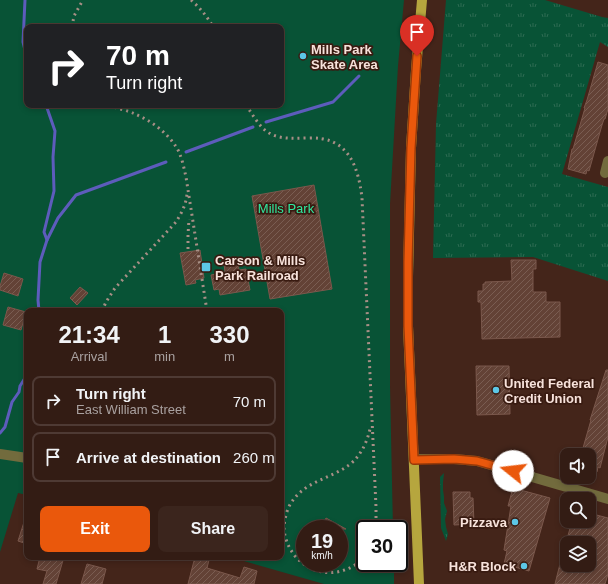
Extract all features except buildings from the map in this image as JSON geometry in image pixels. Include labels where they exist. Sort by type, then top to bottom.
[{"type":"main road","points":[[419,584],[408,326],[408,247],[411,148],[422,0]]},
{"type":"street","points":[[605,173],[608,161]]},
{"type":"street","points":[[0,454],[24,458]]},
{"type":"street","points":[[414,460],[454,459],[477,461],[608,499]]},
{"type":"green space","name":"Mills Park","points":[[0,0],[404,0],[398,66],[390,204],[390,386],[393,520],[356,520],[356,572],[394,572],[394,584],[324,584],[240,560],[284,560],[284,308],[24,308],[24,494],[18,493],[0,552]]},
{"type":"green space","points":[[446,0],[545,0],[608,18],[608,47],[600,42],[562,174],[608,187],[608,281],[533,257],[433,258],[436,124]]},
{"type":"green space","points":[[444,473],[443,490],[444,503],[447,511],[445,519],[448,534],[446,541],[441,528],[440,477]]},
{"type":"waterway","points":[[24,46],[25,0]]},
{"type":"waterway","points":[[266,122],[333,102],[359,76]]},
{"type":"waterway","points":[[39,308],[40,262],[47,240],[44,232],[54,191],[53,157],[55,131],[47,108]]},
{"type":"waterway","points":[[186,152],[253,127]]},
{"type":"waterway","points":[[47,240],[58,218],[76,195],[166,162]]},
{"type":"waterway","points":[[0,433],[5,427],[12,402],[19,392],[20,386],[24,380]]},
{"type":"railway","points":[[73,24],[74,16],[83,0]]},
{"type":"railway","points":[[191,0],[203,12],[211,24]]},
{"type":"railway","points":[[115,108],[132,113],[154,124],[165,133],[178,150],[186,177],[207,308]]},
{"type":"railway","points":[[248,108],[262,128],[269,133],[279,137],[321,139],[332,142],[341,147],[348,154],[357,174],[362,198],[376,520]]},
{"type":"railway","points":[[103,308],[115,288],[176,222],[184,206],[187,194]]},
{"type":"railway","points":[[188,249],[189,219]]},
{"type":"railway","points":[[356,565],[339,572],[330,573],[312,569],[303,563],[293,553],[288,545],[284,526],[288,508],[297,496],[310,485],[342,470],[349,465],[363,448],[370,429]]},
{"type":"place","name":"Mills Park Skate Area","points":[[303,56]]},
{"type":"place","name":"Carson & Mills Park Railroad","points":[[206,267]]},
{"type":"place","name":"United Federal Credit Union","points":[[496,390]]},
{"type":"place","name":"Pizzava","points":[[515,522]]},
{"type":"place","name":"H&R Block","points":[[524,566]]},
{"type":"route","points":[[417,56],[411,148],[408,262],[408,326],[414,460],[454,459],[477,461],[513,471]]}]
